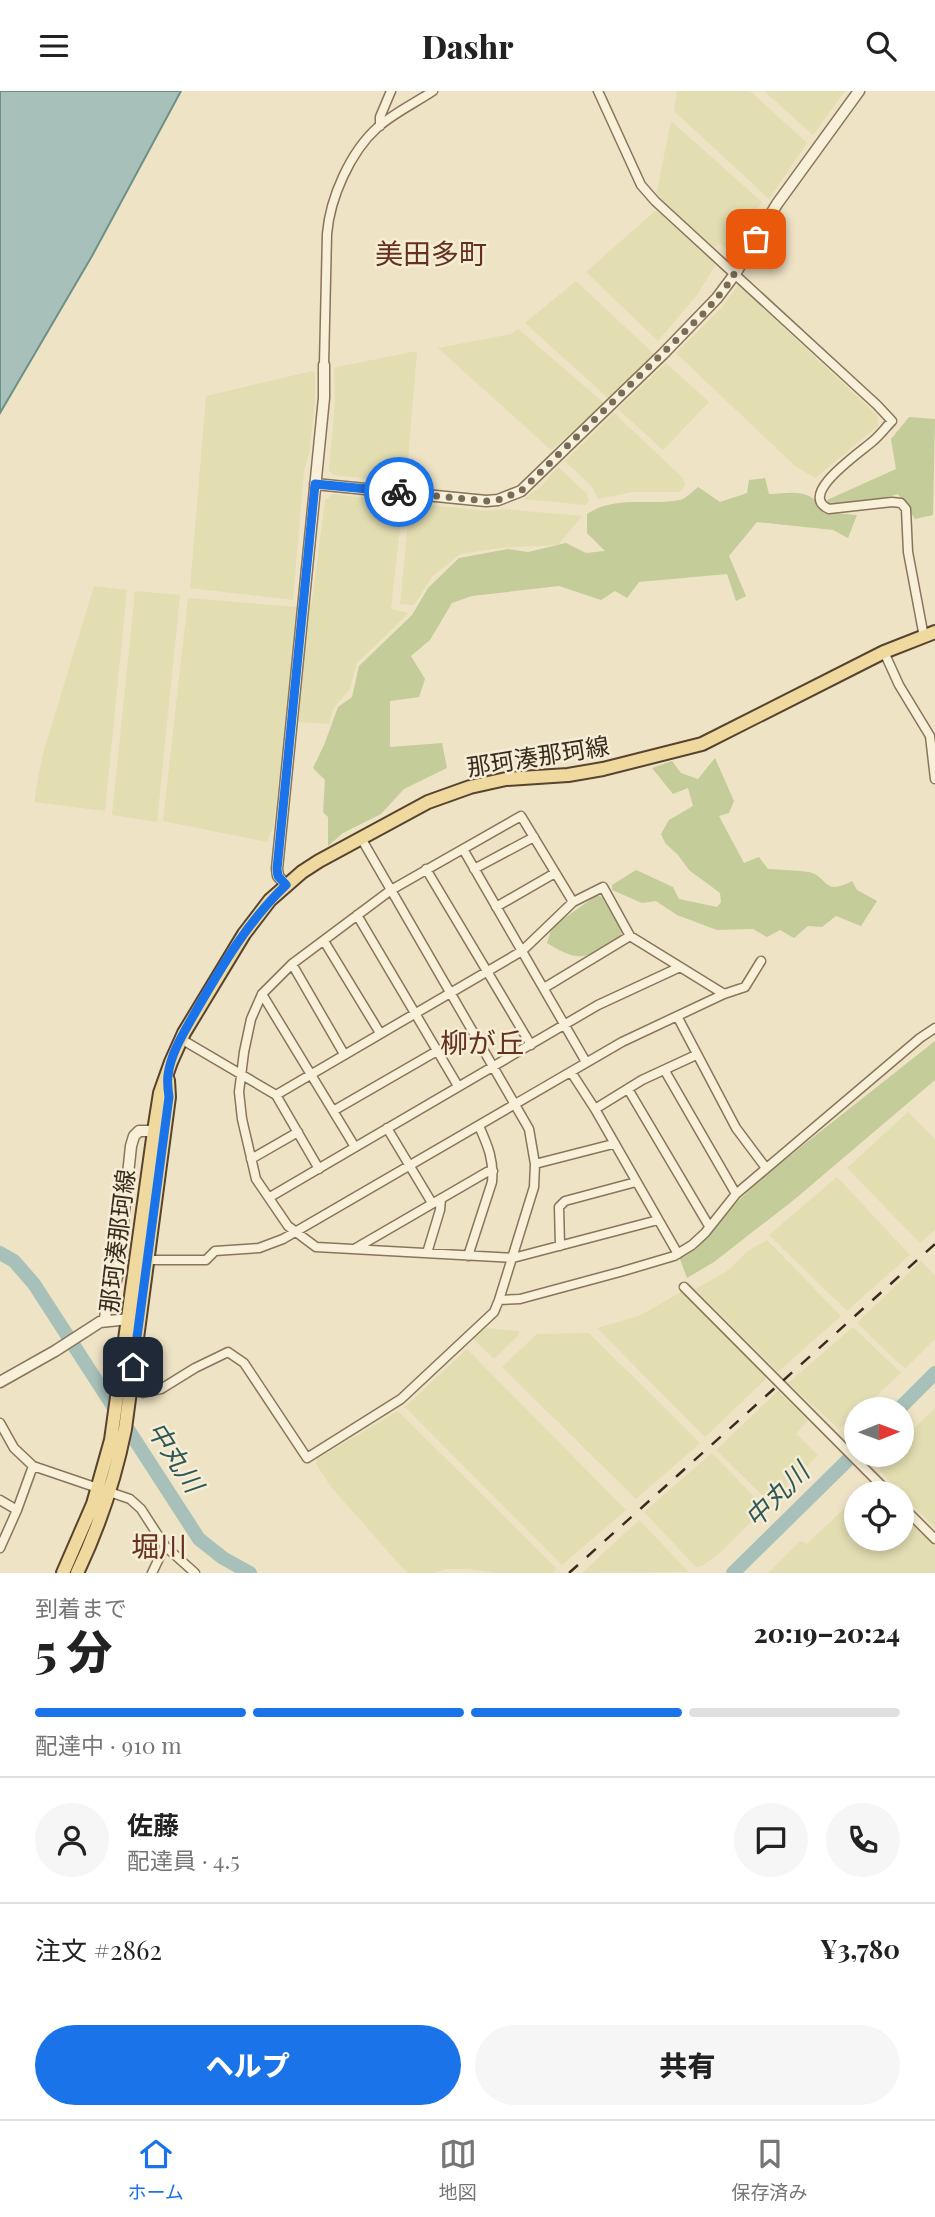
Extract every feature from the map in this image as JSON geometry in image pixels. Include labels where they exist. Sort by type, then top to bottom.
[{"type":"main road","name":"那珂湊那珂線","points":[[77,1573],[89,1548],[104,1489],[111,1440],[127,1390],[129,1319],[160,1093],[181,1039],[244,934],[270,900],[319,861],[428,802],[487,782],[603,769],[702,744],[884,652],[929,635]]},
{"type":"main road","name":"那珂湊那珂線","points":[[63,1573],[121,1452],[127,1390],[169,1097],[168,1076]]},
{"type":"street","points":[[380,126],[380,117],[391,91]]},
{"type":"street","points":[[286,885],[278,876],[277,869],[324,398],[328,219],[338,187],[371,135],[380,126],[433,91]]},
{"type":"street","points":[[598,91],[641,185],[655,201],[892,421],[875,440],[830,478],[823,487],[820,502],[823,507],[829,509],[892,502],[901,503],[906,509],[908,552],[929,635]]},
{"type":"street","points":[[315,484],[486,501],[511,496],[531,483],[705,312],[735,274],[777,204],[859,91]]},
{"type":"street","points":[[884,652],[899,685],[930,736],[935,779]]},
{"type":"street","points":[[573,902],[521,816],[391,890],[292,964],[262,994],[251,1019],[240,1076],[240,1106],[251,1159],[257,1179],[288,1226],[316,1247],[513,1258],[658,1220]]},
{"type":"street","points":[[474,869],[534,837]]},
{"type":"street","points":[[127,1390],[143,1393],[161,1389],[228,1352],[244,1363],[307,1458],[401,1399],[486,1320],[499,1300],[534,1187],[535,1164],[528,1129],[361,838]]},
{"type":"street","points":[[463,849],[586,1062]]},
{"type":"street","points":[[426,869],[531,1045]]},
{"type":"street","points":[[496,907],[555,873]]},
{"type":"street","points":[[276,1095],[522,951],[573,902],[603,887],[630,936],[724,994]]},
{"type":"street","points":[[358,915],[458,1086]]},
{"type":"street","points":[[544,988],[630,936]]},
{"type":"street","points":[[324,941],[380,1033]]},
{"type":"street","points":[[146,1261],[206,1260],[215,1251],[259,1248],[296,1232],[586,1062],[677,1016],[745,987],[761,961]]},
{"type":"street","points":[[292,964],[344,1054]]},
{"type":"street","points":[[270,1197],[598,1005],[680,967]]},
{"type":"street","points":[[262,994],[355,1147]]},
{"type":"street","points":[[677,1016],[736,1128],[766,1168]]},
{"type":"street","points":[[499,1300],[520,1299],[678,1254],[692,1245],[736,1194],[935,1028]]},
{"type":"street","points":[[181,1039],[276,1095],[319,1169]]},
{"type":"street","points":[[333,1111],[437,1051]]},
{"type":"street","points":[[594,1109],[696,1055]]},
{"type":"street","points":[[665,1070],[736,1194]]},
{"type":"street","points":[[571,1072],[678,1254]]},
{"type":"street","points":[[628,1089],[709,1226]]},
{"type":"street","points":[[468,1256],[492,1182],[493,1171],[491,1151],[479,1126]]},
{"type":"street","points":[[387,1129],[440,1210],[427,1253]]},
{"type":"street","points":[[105,1320],[106,1307],[117,1277],[131,1146],[139,1131],[153,1132]]},
{"type":"street","points":[[251,1159],[298,1132]]},
{"type":"street","points":[[535,1164],[613,1144]]},
{"type":"street","points":[[356,1248],[486,1172],[493,1171]]},
{"type":"street","points":[[561,1246],[559,1207],[565,1201],[636,1182]]},
{"type":"street","points":[[684,1287],[877,1481]]},
{"type":"street","points":[[0,1382],[105,1320],[129,1319]]},
{"type":"street","points":[[0,1423],[14,1448],[33,1466],[130,1499],[141,1509],[165,1546],[195,1573]]},
{"type":"street","points":[[0,1548],[33,1466]]},
{"type":"street","points":[[0,1500],[17,1510]]},
{"type":"street","points":[[914,1518],[935,1539]]},
{"type":"street","points":[[152,1573],[165,1546]]},
{"type":"shaded area","points":[[677,91],[750,91],[807,143],[769,199],[674,111]]},
{"type":"shaded area","points":[[764,91],[845,91],[813,135]]},
{"type":"shaded area","points":[[671,121],[762,202],[730,251],[719,243],[715,248],[656,196]]},
{"type":"shaded area","points":[[656,210],[716,264],[697,295],[658,341],[586,272]]},
{"type":"shaded area","points":[[576,281],[655,355],[608,398],[525,323]]},
{"type":"shaded area","points":[[738,285],[877,415],[878,426],[815,478],[795,466],[676,353],[722,307]]},
{"type":"shaded area","points":[[518,329],[604,403],[551,450],[438,348],[511,334]]},
{"type":"shaded area","points":[[417,351],[406,483],[333,475],[329,470],[335,401],[334,369]]},
{"type":"shaded area","points":[[666,363],[709,402],[663,450],[618,409]]},
{"type":"shaded area","points":[[312,371],[315,373],[315,402],[309,454],[304,471],[293,600],[190,588],[206,396]]},
{"type":"shaded area","points":[[614,413],[683,478],[683,489],[678,492],[632,492],[598,499],[592,487],[565,461]]},
{"type":"shaded area","points":[[558,467],[587,494],[589,501],[585,505],[524,499],[540,487]]},
{"type":"shaded area","points":[[333,494],[403,502],[391,609],[409,613],[357,663],[349,690],[333,709],[329,724],[298,722],[309,607],[325,500]]},
{"type":"shaded area","points":[[410,503],[487,511],[501,509],[582,516],[558,545],[500,548],[460,554],[432,577],[414,605],[400,604]]},
{"type":"shaded area","points":[[94,586],[127,590],[105,811],[34,802],[42,757]]},
{"type":"shaded area","points":[[135,591],[180,595],[157,822],[112,815]]},
{"type":"shaded area","points":[[188,598],[298,607],[274,825],[267,842],[163,821]]},
{"type":"shaded area","points":[[908,1112],[935,1139],[935,1230],[920,1243],[847,1168]]},
{"type":"shaded area","points":[[837,1177],[910,1255],[847,1311],[769,1235]]},
{"type":"shaded area","points":[[767,1240],[841,1316],[778,1372],[695,1289],[726,1272],[749,1250]]},
{"type":"shaded area","points":[[921,1261],[935,1276],[935,1339],[905,1369],[857,1323]]},
{"type":"shaded area","points":[[683,1291],[767,1378],[705,1437],[597,1328],[639,1316]]},
{"type":"shaded area","points":[[853,1327],[901,1373],[875,1397],[844,1397],[844,1425],[839,1429],[788,1383]]},
{"type":"shaded area","points":[[486,1328],[519,1331],[519,1335],[494,1359],[473,1339]]},
{"type":"shaded area","points":[[589,1333],[700,1443],[636,1499],[502,1367],[537,1334]]},
{"type":"shaded area","points":[[467,1349],[626,1510],[562,1565],[405,1407]]},
{"type":"shaded area","points":[[778,1391],[808,1420],[796,1434],[818,1455],[770,1503],[716,1450]]},
{"type":"shaded area","points":[[935,1408],[935,1528],[914,1506],[914,1481],[890,1481],[879,1470],[881,1467],[914,1467],[914,1428]]},
{"type":"shaded area","points":[[398,1411],[557,1569],[553,1573],[446,1569],[434,1573],[407,1573],[331,1487],[316,1464],[317,1459]]},
{"type":"shaded area","points":[[712,1453],[765,1508],[721,1552],[702,1566],[696,1567],[644,1512]]},
{"type":"shaded area","points":[[844,1509],[844,1551],[914,1551],[914,1527],[935,1547],[935,1573],[768,1573],[800,1541],[807,1544]]},
{"type":"shaded area","points":[[639,1520],[689,1572],[582,1573]]},
{"type":"green space","points":[[909,417],[935,419],[933,515],[915,519],[898,494],[855,504],[829,504],[827,500],[896,469],[891,439]]},
{"type":"green space","points":[[765,478],[769,494],[801,493],[813,498],[824,512],[857,515],[848,538],[833,530],[757,522],[729,556],[746,596],[736,601],[727,574],[639,582],[627,598],[615,591],[601,600],[559,586],[472,596],[452,603],[430,640],[411,656],[425,679],[419,697],[390,701],[390,747],[442,743],[447,768],[404,789],[381,814],[343,833],[328,846],[328,817],[323,812],[325,780],[313,768],[338,707],[352,697],[359,666],[412,615],[428,588],[459,558],[508,549],[528,552],[566,543],[586,553],[605,551],[587,533],[587,514],[598,508],[621,503],[680,500],[698,487],[720,502],[747,493],[749,480]]},
{"type":"green space","points":[[715,758],[734,801],[729,813],[719,816],[744,863],[759,857],[768,869],[808,872],[835,887],[852,881],[857,890],[877,901],[861,926],[836,916],[822,927],[808,926],[794,938],[780,930],[767,937],[753,929],[717,930],[677,915],[656,901],[642,903],[612,890],[612,885],[636,870],[673,887],[679,899],[717,907],[721,902],[720,893],[689,870],[665,843],[661,834],[669,820],[693,806],[688,788],[673,794],[652,768],[672,761],[681,773],[698,779]]},
{"type":"green space","points":[[597,895],[602,897],[622,932],[620,938],[584,956],[569,954],[547,943],[552,927]]},
{"type":"green space","points":[[935,1041],[935,1080],[795,1199],[714,1262],[687,1278],[680,1259],[696,1249],[739,1200],[768,1173]]},
{"type":"water","points":[[0,91],[181,91],[92,256],[0,413]]},
{"type":"waterway","name":"中丸川","points":[[0,1253],[14,1261],[34,1284],[199,1539],[223,1558],[250,1573]]},
{"type":"waterway","name":"中丸川","points":[[911,1397],[935,1373]]},
{"type":"waterway","name":"中丸川","points":[[733,1573],[844,1464]]},
{"type":"railway","points":[[569,1573],[935,1244]]},
{"type":"way so far","points":[[399,492],[486,501],[498,500],[521,491],[705,312],[726,287],[756,239]]},
{"type":"district","name":"美田多町","points":[[431,254]]},
{"type":"district","name":"柳が丘","points":[[482,1043]]},
{"type":"district","name":"堀川","points":[[159,1547]]},
{"type":"route","points":[[133,1367],[169,1097],[168,1076],[171,1062],[181,1039],[230,955],[270,900],[286,885],[278,876],[277,869],[315,484],[399,492]]}]
